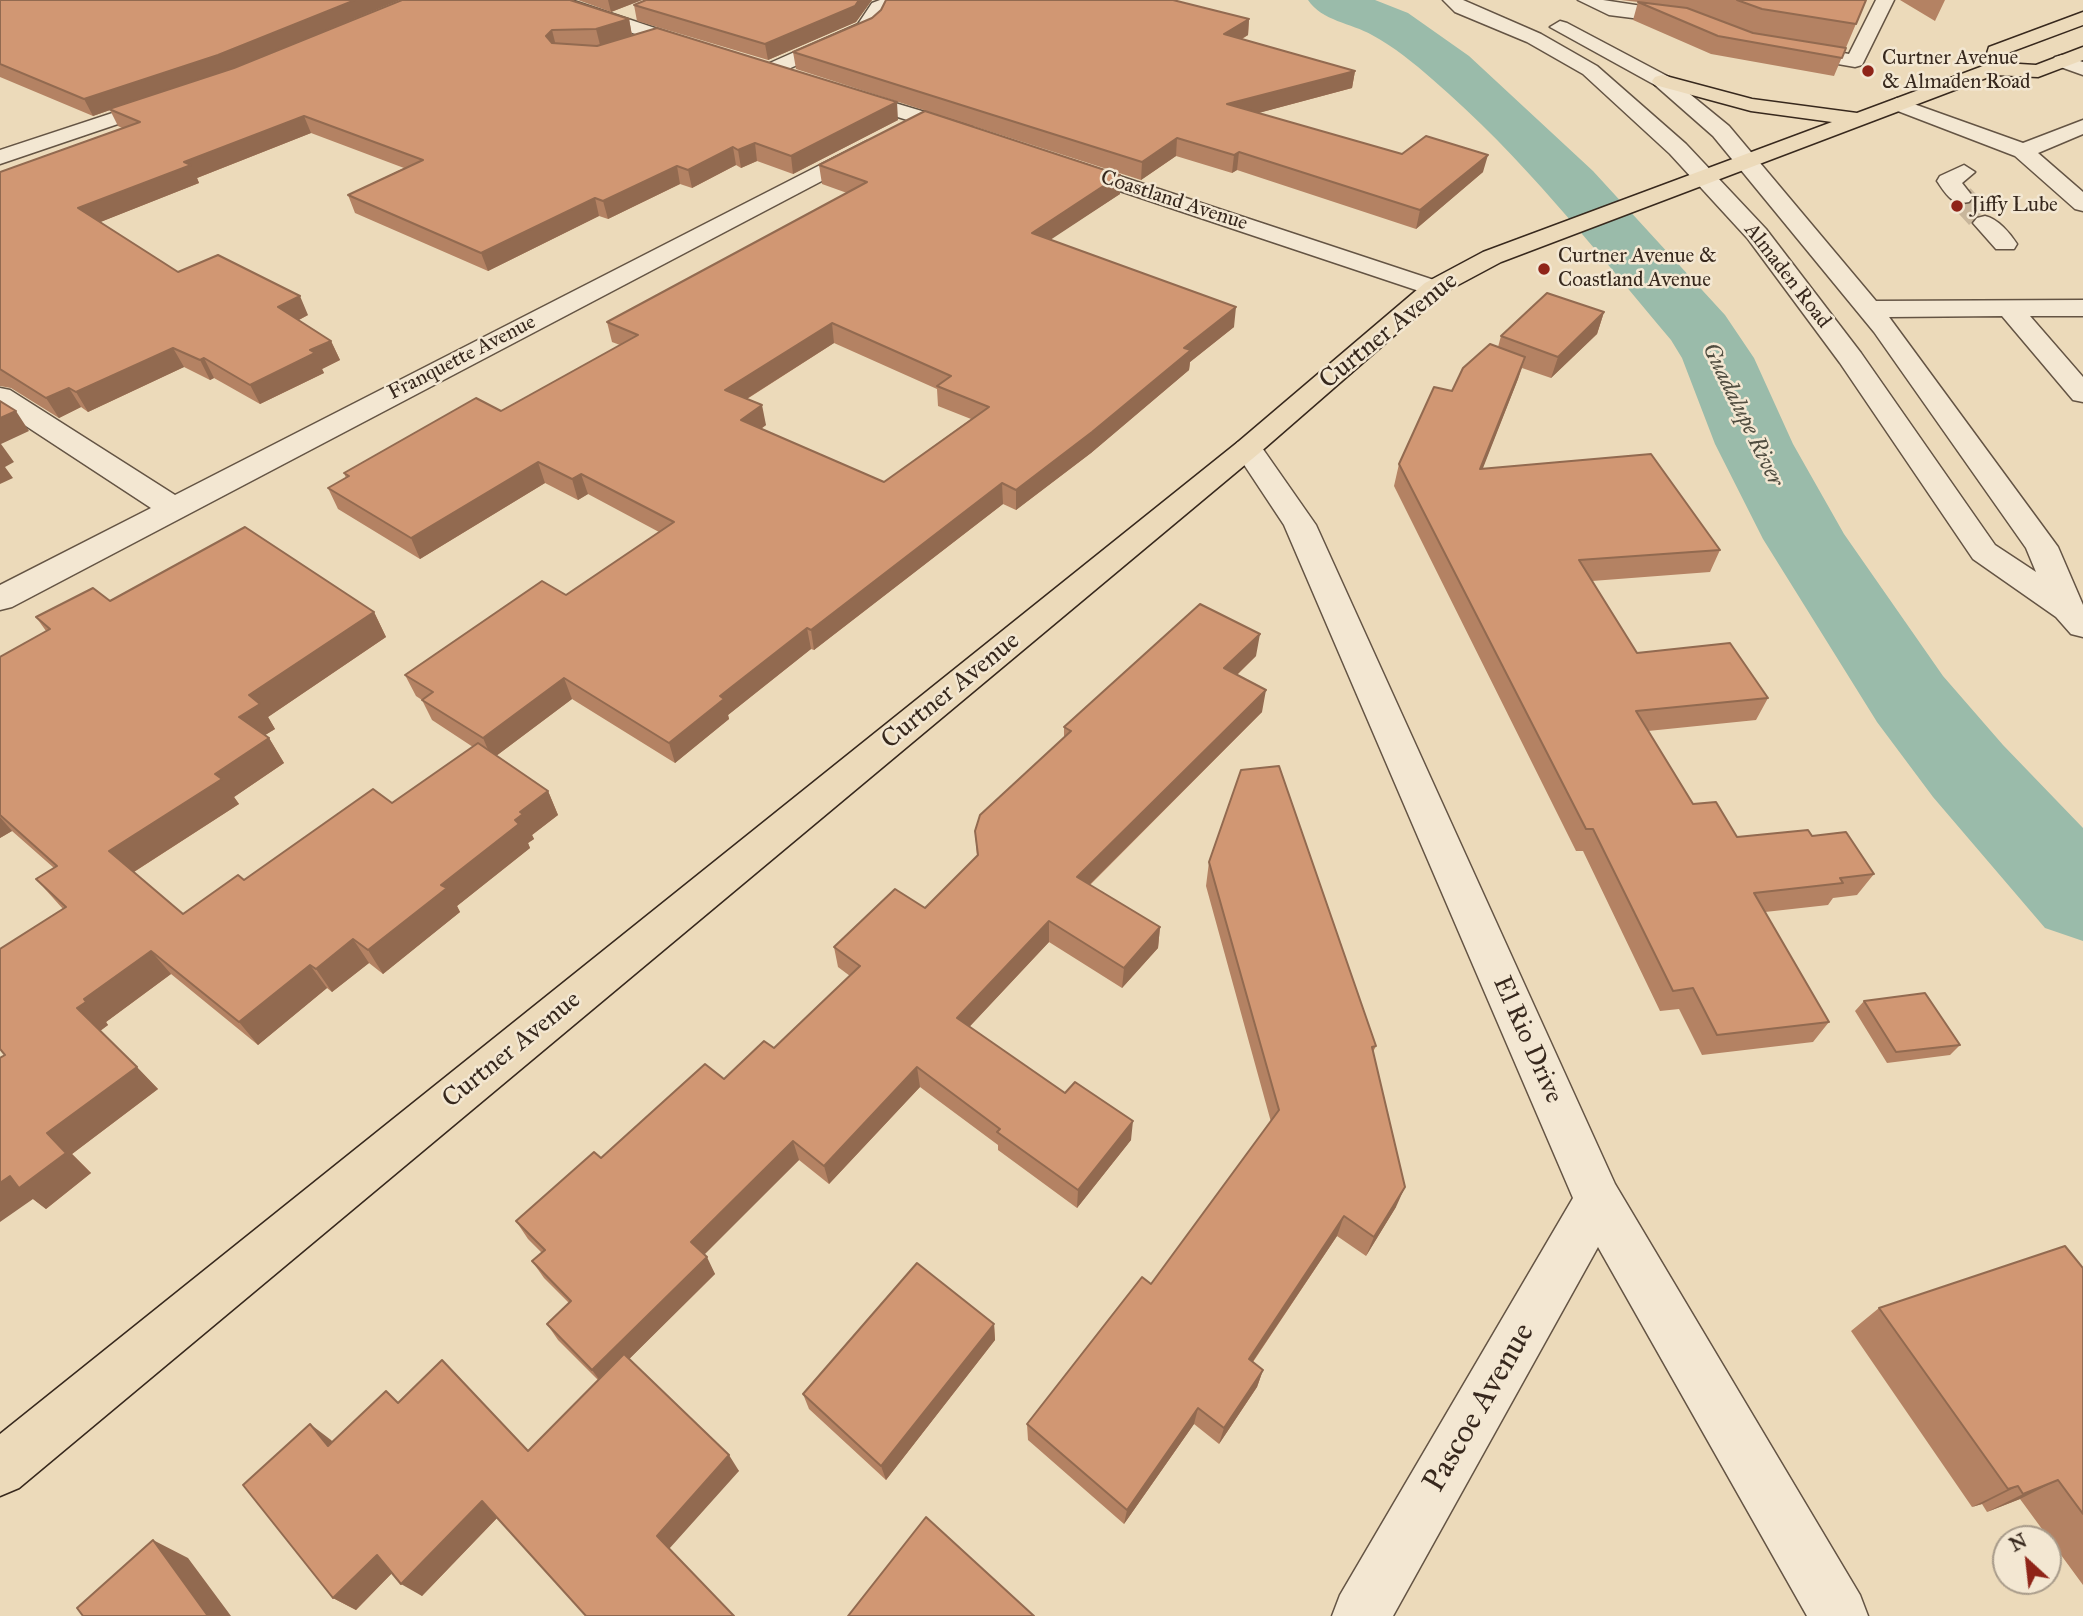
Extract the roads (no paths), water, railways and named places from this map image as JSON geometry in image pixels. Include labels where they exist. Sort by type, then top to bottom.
[{"type":"main road","points":[[2054,7],[2076,20]]},
{"type":"main road","points":[[1992,69],[1996,51],[2076,20]]},
{"type":"main road","name":"Curtner Avenue","points":[[0,1469],[1248,448],[1434,288],[1492,257],[1992,69],[2038,71],[2083,53]]},
{"type":"main road","points":[[1662,81],[1751,105],[1858,119]]},
{"type":"street","points":[[553,0],[720,55]]},
{"type":"street","points":[[770,71],[865,28],[873,21],[879,7],[897,0]]},
{"type":"street","name":"Almaden Road","points":[[1452,0],[1462,8],[1534,37],[1590,70],[1660,132],[1757,234],[1851,359],[1984,552],[2078,615]]},
{"type":"street","points":[[1587,0],[1609,9],[1686,19],[1710,28]]},
{"type":"street","points":[[1774,47],[1855,61],[1885,0]]},
{"type":"street","points":[[611,21],[646,8]]},
{"type":"street","name":"Almaden Road","points":[[1545,20],[1600,45],[1662,81],[1721,131],[1748,161],[1869,309],[2042,547],[2078,615]]},
{"type":"street","points":[[630,47],[658,36]]},
{"type":"street","points":[[2062,61],[2083,68]]},
{"type":"street","points":[[745,63],[795,78]]},
{"type":"street","points":[[821,86],[991,140]]},
{"type":"street","points":[[0,158],[180,96]]},
{"type":"street","points":[[1897,104],[2023,151],[2083,204]]},
{"type":"street","name":"Franquette Avenue","points":[[0,599],[924,118]]},
{"type":"street","points":[[2023,151],[2083,127]]},
{"type":"street","points":[[7,132],[35,145]]},
{"type":"street","name":"Coastland Avenue","points":[[1044,158],[1434,288]]},
{"type":"street","points":[[1961,197],[1948,181],[1964,172]]},
{"type":"street","points":[[1985,223],[2006,244]]},
{"type":"street","points":[[2009,308],[2083,394]]},
{"type":"street","points":[[1869,309],[2083,308]]},
{"type":"street","points":[[0,396],[173,508]]},
{"type":"street","name":"El Rio Drive","points":[[1248,448],[1300,525],[1598,1200],[1839,1616]]},
{"type":"street","name":"Pascoe Avenue","points":[[1362,1616],[1598,1200]]},
{"type":"waterway","name":"Guadalupe River","points":[[1332,0],[1390,24],[1450,67],[1488,101],[1572,184],[1700,330],[1718,358],[1754,444],[1805,539],[1910,699],[1968,771],[2083,898]]},
{"type":"tunnel","points":[[1961,197],[1985,223]]},
{"type":"place","name":"Curtner Avenue & Almaden Road","points":[[1868,71]]},
{"type":"place","name":"Jiffy Lube","points":[[1957,206]]},
{"type":"place","name":"Curtner Avenue & Coastland Avenue","points":[[1544,269]]}]
